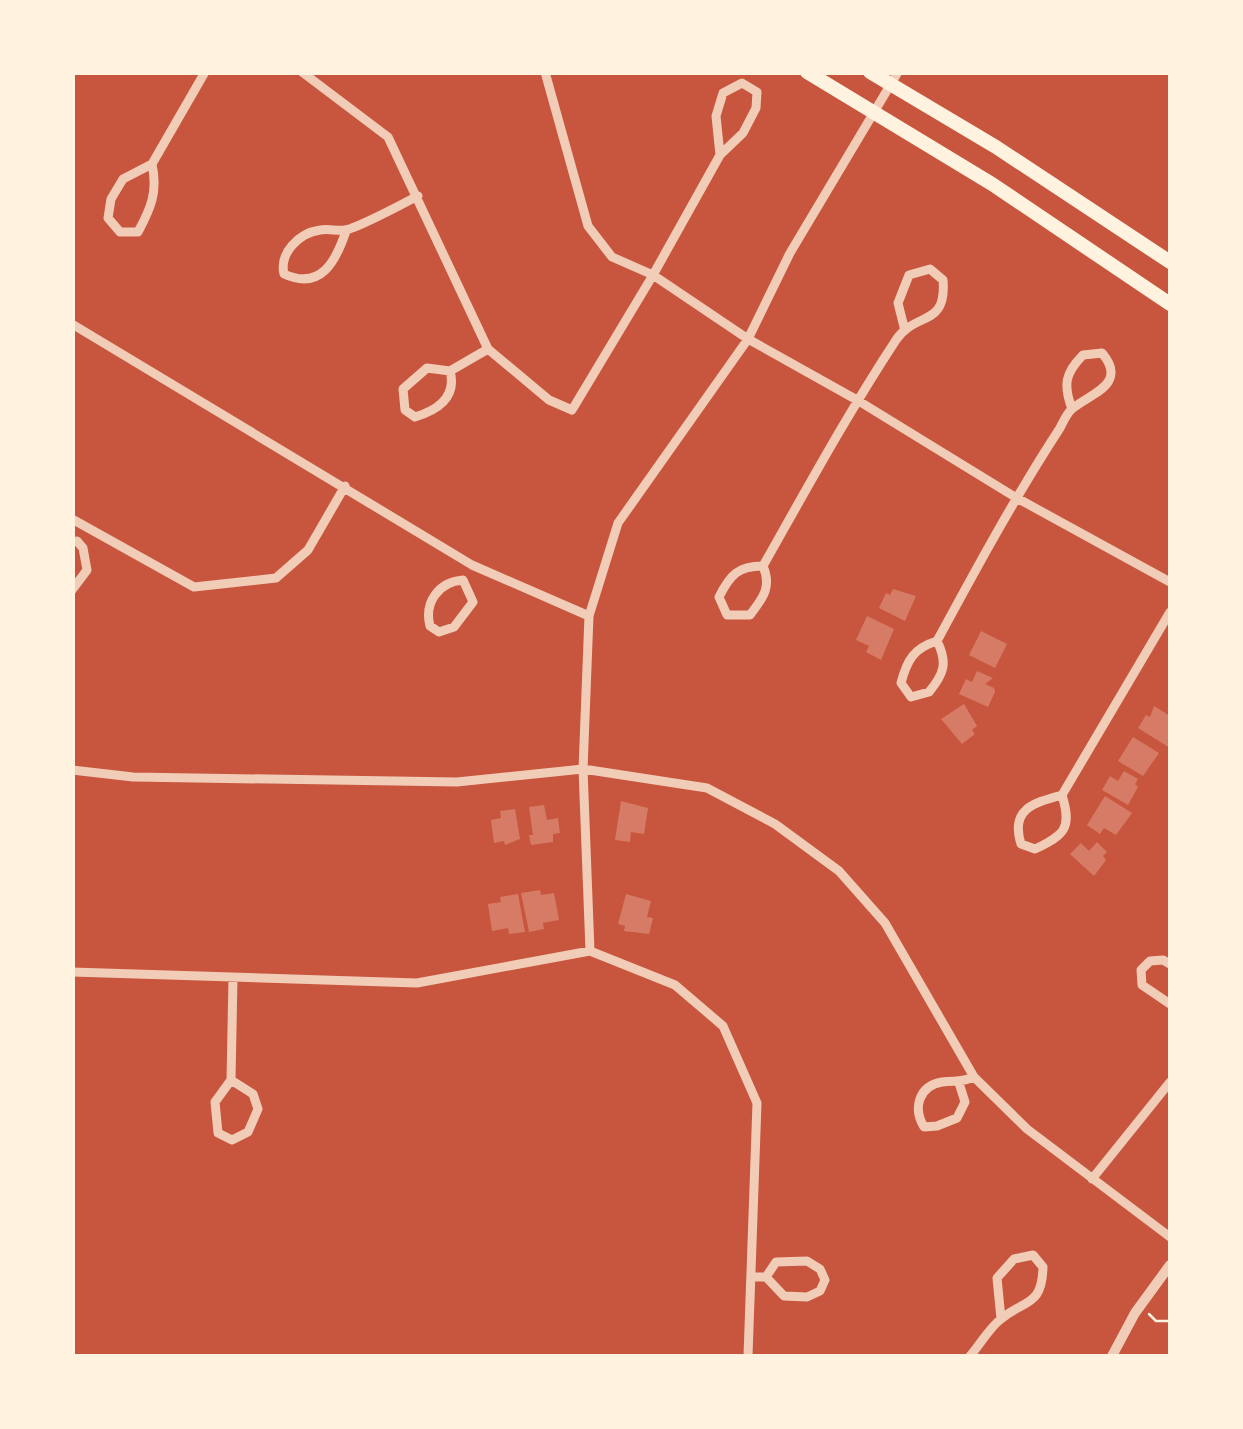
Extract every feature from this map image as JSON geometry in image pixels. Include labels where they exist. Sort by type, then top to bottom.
[{"type":"main road","points":[[806,72],[992,184],[1170,304]]},
{"type":"main road","points":[[870,72],[894,79],[1170,262]]},
{"type":"street","points":[[152,164],[157,186],[152,205],[138,232],[120,232],[108,218],[111,199],[123,179],[152,164],[205,72]]},
{"type":"street","points":[[302,72],[388,137],[488,349],[549,400],[572,410],[720,155],[742,134],[756,108],[756,92],[742,83],[723,93],[719,104],[716,116],[720,155]]},
{"type":"street","points":[[545,72],[588,226],[612,257],[653,276],[748,338],[1015,497],[1170,582]]},
{"type":"street","points":[[590,951],[583,769],[588,616],[618,523],[748,338],[790,253],[894,79]]},
{"type":"street","points":[[346,231],[338,257],[322,274],[298,280],[284,274],[286,251],[298,240],[318,230],[346,231],[418,196]]},
{"type":"street","points":[[763,566],[856,400],[904,327],[933,316],[944,296],[943,280],[930,269],[909,275],[898,303],[904,327]]},
{"type":"street","points":[[72,324],[472,565],[588,616]]},
{"type":"street","points":[[450,371],[450,395],[438,407],[414,417],[405,410],[403,390],[427,368],[450,371],[488,349]]},
{"type":"street","points":[[937,642],[946,657],[944,670],[929,692],[911,696],[901,683],[906,665],[919,647],[937,642],[1015,497],[1072,409],[1097,396],[1110,377],[1109,362],[1102,353],[1083,355],[1068,370],[1065,389],[1072,409]]},
{"type":"street","points":[[72,519],[194,587],[276,578],[308,550],[345,486]]},
{"type":"street","points":[[72,590],[87,570],[83,548],[75,542],[84,526]]},
{"type":"street","points":[[462,580],[472,565]]},
{"type":"street","points":[[744,566],[763,566],[768,578],[765,595],[750,615],[727,615],[720,597],[729,576],[744,566]]},
{"type":"street","points":[[462,580],[473,602],[454,627],[439,632],[430,626],[427,614],[438,590],[448,581],[462,580]]},
{"type":"street","points":[[1062,796],[1067,826],[1056,839],[1035,849],[1021,844],[1016,829],[1019,818],[1034,803],[1062,796],[1170,612]]},
{"type":"street","points":[[72,770],[134,777],[457,782],[583,769],[706,788],[775,824],[839,870],[885,923],[974,1078],[1027,1129],[1170,1236]]},
{"type":"street","points":[[72,972],[417,983],[590,951],[675,985],[723,1026],[757,1103],[748,1356]]},
{"type":"street","points":[[1170,964],[1150,961],[1141,970],[1142,985],[1170,1004]]},
{"type":"street","points":[[231,1080],[253,1094],[258,1110],[248,1132],[232,1140],[218,1133],[215,1102],[231,1080],[233,978]]},
{"type":"street","points":[[959,1084],[965,1102],[957,1118],[924,1127],[917,1115],[917,1102],[940,1082],[959,1084],[974,1078]]},
{"type":"street","points":[[1092,1179],[1170,1082]]},
{"type":"street","points":[[970,1356],[1001,1319],[1028,1305],[1043,1284],[1043,1267],[1032,1255],[1014,1259],[998,1278],[1001,1319]]},
{"type":"street","points":[[751,1277],[766,1277],[784,1296],[807,1297],[820,1291],[825,1280],[820,1268],[806,1261],[776,1262],[766,1277]]},
{"type":"street","points":[[1112,1356],[1170,1264]]},
{"type":"path","points":[[1141,1305],[1156,1321],[1170,1321]]},
{"type":"building","points":[[893,589],[916,596],[905,621],[879,608],[886,593],[890,595]]},
{"type":"building","points":[[867,616],[894,629],[881,660],[866,652],[869,646],[856,640]]},
{"type":"building","points":[[981,631],[1007,644],[995,668],[969,655]]},
{"type":"building","points":[[977,671],[993,678],[985,684],[995,692],[988,707],[959,694],[966,679],[972,682]]},
{"type":"building","points":[[964,704],[977,726],[972,730],[975,734],[962,744],[941,719]]},
{"type":"building","points":[[1154,706],[1170,716],[1170,748],[1138,728],[1146,715],[1150,717]]},
{"type":"building","points":[[1133,737],[1159,753],[1143,776],[1118,761]]},
{"type":"building","points":[[1124,771],[1138,779],[1128,805],[1102,790],[1110,776],[1118,781]]},
{"type":"building","points":[[1105,796],[1132,813],[1116,835],[1104,828],[1100,834],[1087,825]]},
{"type":"building","points":[[621,801],[648,808],[644,834],[631,832],[630,842],[615,840]]},
{"type":"building","points":[[544,805],[547,820],[558,818],[560,833],[553,834],[553,842],[531,845],[529,807]]},
{"type":"building","points":[[515,809],[520,839],[505,845],[504,841],[494,843],[491,820],[501,818],[500,811]]},
{"type":"building","points":[[1097,842],[1107,852],[1094,876],[1070,854],[1081,843],[1089,851]]},
{"type":"building","points":[[540,890],[541,895],[554,893],[559,920],[543,923],[544,929],[529,932],[521,893]]},
{"type":"building","points":[[518,894],[525,932],[509,934],[508,928],[492,931],[488,904]]},
{"type":"building","points":[[626,894],[651,901],[647,917],[653,918],[649,934],[624,931],[625,926],[618,924]]}]
